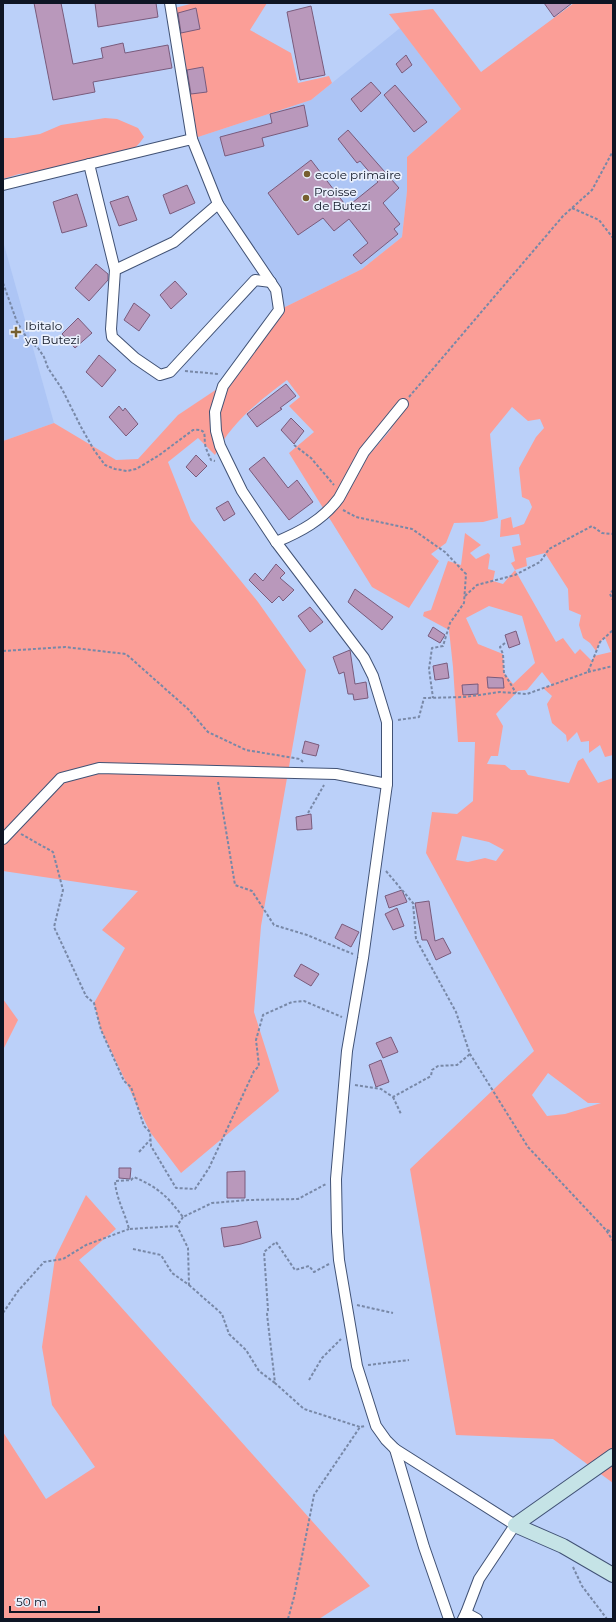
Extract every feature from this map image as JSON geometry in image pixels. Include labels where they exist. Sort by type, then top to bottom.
[{"type":"street","points":[[170,3],[192,139],[218,204],[276,290],[279,310],[223,386],[215,412],[215,422],[220,446],[242,491],[276,542],[364,658],[374,676],[387,722],[387,784],[363,958],[346,1051],[336,1180],[337,1232],[340,1260],[348,1320],[357,1366],[376,1426],[386,1440],[395,1449],[515,1525],[563,1546],[613,1575]]},
{"type":"street","points":[[3,185],[192,139]]},
{"type":"street","points":[[89,164],[115,270],[111,329],[112,336],[135,358],[160,375],[170,372],[255,280],[271,282]]},
{"type":"street","points":[[115,270],[174,242],[218,204]]},
{"type":"street","points":[[276,542],[308,527],[334,505],[364,452],[403,404]]},
{"type":"street","points":[[3,839],[61,778],[99,768],[331,774],[387,784]]},
{"type":"street","points":[[395,1449],[424,1547],[449,1619]]},
{"type":"street","points":[[477,1619],[464,1616],[478,1580],[515,1525],[613,1456]]},
{"type":"path","points":[[403,404],[563,216],[592,190],[613,151]]},
{"type":"path","points":[[572,208],[599,220],[613,238]]},
{"type":"path","points":[[3,283],[17,322],[28,340],[38,348],[44,357],[48,368],[62,389],[94,450],[105,464],[115,469],[127,471],[136,470],[193,430],[203,432],[206,437],[205,443],[211,460],[221,463],[227,459]]},
{"type":"path","points":[[170,372],[193,371],[231,375]]},
{"type":"path","points":[[294,445],[311,458],[342,493]]},
{"type":"path","points":[[334,505],[356,517],[412,530],[445,552],[466,574],[464,603],[450,623],[444,646],[432,648],[429,669],[432,698]]},
{"type":"path","points":[[464,597],[477,585],[515,575],[540,562],[549,549],[592,526],[602,533],[613,534]]},
{"type":"path","points":[[613,590],[610,594],[613,600]]},
{"type":"path","points":[[588,672],[600,642],[613,630]]},
{"type":"path","points":[[505,643],[500,647],[503,654],[504,673],[516,693]]},
{"type":"path","points":[[3,651],[65,647],[126,654],[188,709],[208,732],[246,750],[300,759],[316,774]]},
{"type":"path","points":[[387,722],[419,717],[424,698],[465,697],[500,692],[527,694],[588,672],[613,666]]},
{"type":"path","points":[[217,771],[235,885],[252,891],[274,925],[307,935],[363,958]]},
{"type":"path","points":[[308,813],[331,774]]},
{"type":"path","points":[[13,829],[53,852],[63,890],[54,927],[86,996],[94,1003],[100,1030],[124,1081],[131,1087],[144,1126],[150,1132],[151,1146],[176,1188],[194,1189],[209,1168],[254,1071],[259,1066],[256,1040],[262,1015],[292,1002],[304,1001],[340,1018],[346,1016],[353,1018]]},
{"type":"path","points":[[377,862],[398,883],[413,903],[416,939],[456,1012],[470,1054],[528,1147],[606,1230],[613,1241]]},
{"type":"path","points":[[393,1097],[430,1076],[432,1070],[438,1066],[457,1065],[470,1054]]},
{"type":"path","points":[[343,1083],[381,1089],[393,1097],[401,1114]]},
{"type":"path","points":[[139,1152],[150,1140]]},
{"type":"path","points":[[129,1228],[116,1192],[115,1181],[131,1180],[134,1176],[150,1184],[168,1197],[183,1218]]},
{"type":"path","points":[[3,1313],[18,1291],[44,1262],[63,1259],[86,1245],[129,1228],[176,1226],[183,1218],[212,1203],[248,1200],[298,1199],[336,1180]]},
{"type":"path","points":[[176,1226],[188,1248],[189,1285]]},
{"type":"path","points":[[606,1230],[613,1232]]},
{"type":"path","points":[[275,1383],[267,1314],[264,1252],[276,1242],[296,1270],[309,1266],[314,1272],[340,1260]]},
{"type":"path","points":[[133,1249],[161,1255],[172,1273],[189,1285],[222,1314],[229,1334],[246,1350],[259,1371],[304,1409],[360,1427],[376,1426]]},
{"type":"path","points":[[346,1303],[393,1312]]},
{"type":"path","points":[[309,1380],[322,1358],[340,1339],[348,1320]]},
{"type":"path","points":[[357,1366],[409,1360]]},
{"type":"path","points":[[288,1619],[294,1597],[314,1495],[360,1427]]},
{"type":"path","points":[[572,1566],[582,1586],[607,1619]]},
{"type":"shaded area","points":[[194,3],[267,3],[250,30],[291,53],[298,83],[329,76],[332,83],[311,100],[192,139],[171,9]]},
{"type":"shaded area","points":[[574,3],[613,3],[613,755],[605,757],[600,745],[589,753],[589,741],[581,742],[577,732],[567,742],[566,735],[552,723],[547,704],[552,696],[543,688],[552,685],[542,672],[527,690],[518,691],[496,714],[503,726],[498,756],[491,756],[487,764],[505,765],[511,770],[525,770],[528,775],[569,783],[578,761],[583,758],[598,783],[613,778],[613,1483],[553,1439],[456,1435],[410,1169],[534,1051],[426,853],[432,812],[457,814],[473,801],[475,742],[458,742],[449,630],[423,616],[424,612],[431,610],[448,561],[461,565],[465,533],[481,545],[470,553],[476,559],[488,553],[490,555],[488,569],[495,571],[493,581],[503,584],[515,570],[511,563],[515,561],[512,547],[521,545],[519,534],[500,537],[501,520],[511,517],[513,528],[524,524],[532,507],[529,500],[522,497],[519,468],[536,437],[544,428],[540,419],[528,421],[512,407],[490,434],[498,518],[483,522],[454,523],[446,543],[431,554],[439,561],[409,608],[372,587],[289,453],[314,432],[289,406],[300,397],[287,380],[246,413],[229,433],[215,455],[198,438],[168,462],[191,520],[258,602],[306,670],[261,926],[254,1012],[279,1091],[181,1173],[150,1132],[101,1030],[94,1003],[125,948],[102,930],[138,891],[3,871],[3,441],[54,423],[116,460],[138,459],[178,415],[223,385],[279,310],[362,269],[402,237],[407,191],[407,157],[461,109],[389,14],[433,9],[481,72]],"holes":[[[394,426],[362,463],[345,498],[358,461]],[[545,553],[568,589],[569,610],[581,615],[579,625],[583,638],[590,643],[596,651],[600,642],[605,638],[611,652],[594,656],[592,661],[580,649],[575,654],[563,638],[556,642],[515,570],[527,566],[526,558]],[[489,606],[522,616],[535,663],[513,684],[504,673],[503,654],[478,644],[466,618]],[[462,836],[489,842],[504,850],[496,861],[485,858],[468,862],[456,860]],[[548,1073],[588,1103],[601,1103],[565,1114],[547,1116],[532,1095]]]},
{"type":"shaded area","name":"ecole primaire","points":[[400,28],[461,109],[407,157],[407,191],[402,237],[362,269],[279,310],[277,290],[218,204],[192,139],[311,100]]},
{"type":"shaded area","points":[[105,118],[117,119],[138,128],[144,137],[133,149],[119,155],[47,169],[41,172],[19,174],[3,179],[3,138],[40,134],[61,125]]},
{"type":"shaded area","name":"Ibitalo ya Butezi","points":[[3,241],[54,423],[3,441]]},
{"type":"shaded area","points":[[3,999],[18,1020],[3,1050]]},
{"type":"shaded area","points":[[86,1195],[116,1229],[79,1260],[370,1586],[319,1619],[3,1619],[3,1432],[46,1499],[95,1467],[52,1405],[42,1347],[55,1258]]},
{"type":"building","points":[[34,3],[61,3],[73,64],[103,58],[101,48],[123,43],[125,53],[168,45],[172,68],[93,82],[95,92],[53,100]]},
{"type":"building","points":[[95,3],[156,3],[158,17],[98,27]]},
{"type":"building","points":[[544,3],[572,3],[554,17]]},
{"type":"building","points":[[311,6],[325,75],[300,80],[287,12]]},
{"type":"building","points":[[196,8],[200,29],[181,33],[178,13]]},
{"type":"building","points":[[406,55],[412,65],[402,73],[396,64]]},
{"type":"building","points":[[203,67],[207,92],[191,94],[187,70]]},
{"type":"building","points":[[371,82],[381,93],[361,112],[351,99]]},
{"type":"building","points":[[395,85],[427,122],[414,132],[384,95]]},
{"type":"building","points":[[304,105],[308,126],[262,138],[264,146],[225,156],[220,137],[272,123],[270,114]]},
{"type":"building","points":[[348,130],[399,188],[383,203],[400,224],[394,229],[398,234],[361,264],[353,255],[368,243],[349,219],[334,231],[323,218],[298,235],[268,193],[311,160],[347,207],[378,182],[360,161],[357,163],[338,139]]},
{"type":"building","points":[[187,185],[195,203],[170,214],[163,195]]},
{"type":"building","points":[[77,194],[87,226],[62,233],[53,202]]},
{"type":"building","points":[[128,196],[137,220],[119,226],[110,202]]},
{"type":"building","points":[[96,264],[108,274],[108,280],[89,301],[75,288]]},
{"type":"building","points":[[175,281],[187,294],[171,309],[160,295]]},
{"type":"building","points":[[134,303],[150,315],[139,331],[124,320]]},
{"type":"building","points":[[78,318],[92,333],[75,348],[62,334]]},
{"type":"building","points":[[99,355],[116,370],[102,387],[86,372]]},
{"type":"building","points":[[286,384],[296,396],[280,408],[282,409],[257,427],[247,414]]},
{"type":"building","points":[[119,406],[123,411],[125,408],[138,424],[126,436],[109,417]]},
{"type":"building","points":[[291,418],[304,431],[294,444],[281,430]]},
{"type":"building","points":[[196,455],[207,466],[196,477],[186,467]]},
{"type":"building","points":[[264,457],[288,488],[297,480],[313,502],[289,520],[249,469]]},
{"type":"building","points":[[228,501],[235,514],[224,521],[216,508]]},
{"type":"building","points":[[276,564],[285,573],[280,578],[294,590],[283,601],[279,596],[272,603],[249,580],[255,573],[263,581]]},
{"type":"building","points":[[355,589],[393,617],[382,630],[348,602]]},
{"type":"building","points":[[310,607],[323,622],[310,632],[298,616]]},
{"type":"building","points":[[433,627],[445,635],[440,643],[428,636]]},
{"type":"building","points":[[516,631],[520,644],[509,648],[505,635]]},
{"type":"building","points":[[350,650],[355,684],[366,682],[368,698],[354,700],[353,694],[348,694],[344,672],[339,674],[333,657]]},
{"type":"building","points":[[447,663],[449,678],[435,680],[433,666]]},
{"type":"building","points":[[487,677],[503,678],[504,688],[488,688]]},
{"type":"building","points":[[478,684],[478,694],[463,695],[462,685]]},
{"type":"building","points":[[305,741],[319,745],[316,756],[302,753]]},
{"type":"building","points":[[311,814],[312,829],[297,830],[296,817]]},
{"type":"building","points":[[402,890],[407,902],[389,908],[385,896]]},
{"type":"building","points":[[429,901],[435,941],[443,938],[451,953],[436,960],[427,940],[422,940],[415,903]]},
{"type":"building","points":[[397,908],[404,926],[393,930],[385,914]]},
{"type":"building","points":[[342,924],[359,932],[351,947],[335,938]]},
{"type":"building","points":[[301,964],[319,974],[311,986],[294,976]]},
{"type":"building","points":[[391,1037],[398,1052],[383,1058],[376,1043]]},
{"type":"building","points":[[381,1060],[389,1082],[376,1087],[369,1065]]},
{"type":"building","points":[[119,1168],[131,1168],[130,1179],[119,1178]]},
{"type":"building","points":[[245,1171],[245,1198],[227,1198],[227,1172]]},
{"type":"building","points":[[257,1221],[261,1238],[224,1247],[221,1228]]},
{"type":"place","name":"ecole primaire","points":[[307,174]]},
{"type":"place","name":"Proisse de Butezi","points":[[306,198]]},
{"type":"place","name":"Ibitalo ya Butezi","points":[[16,332]]}]
